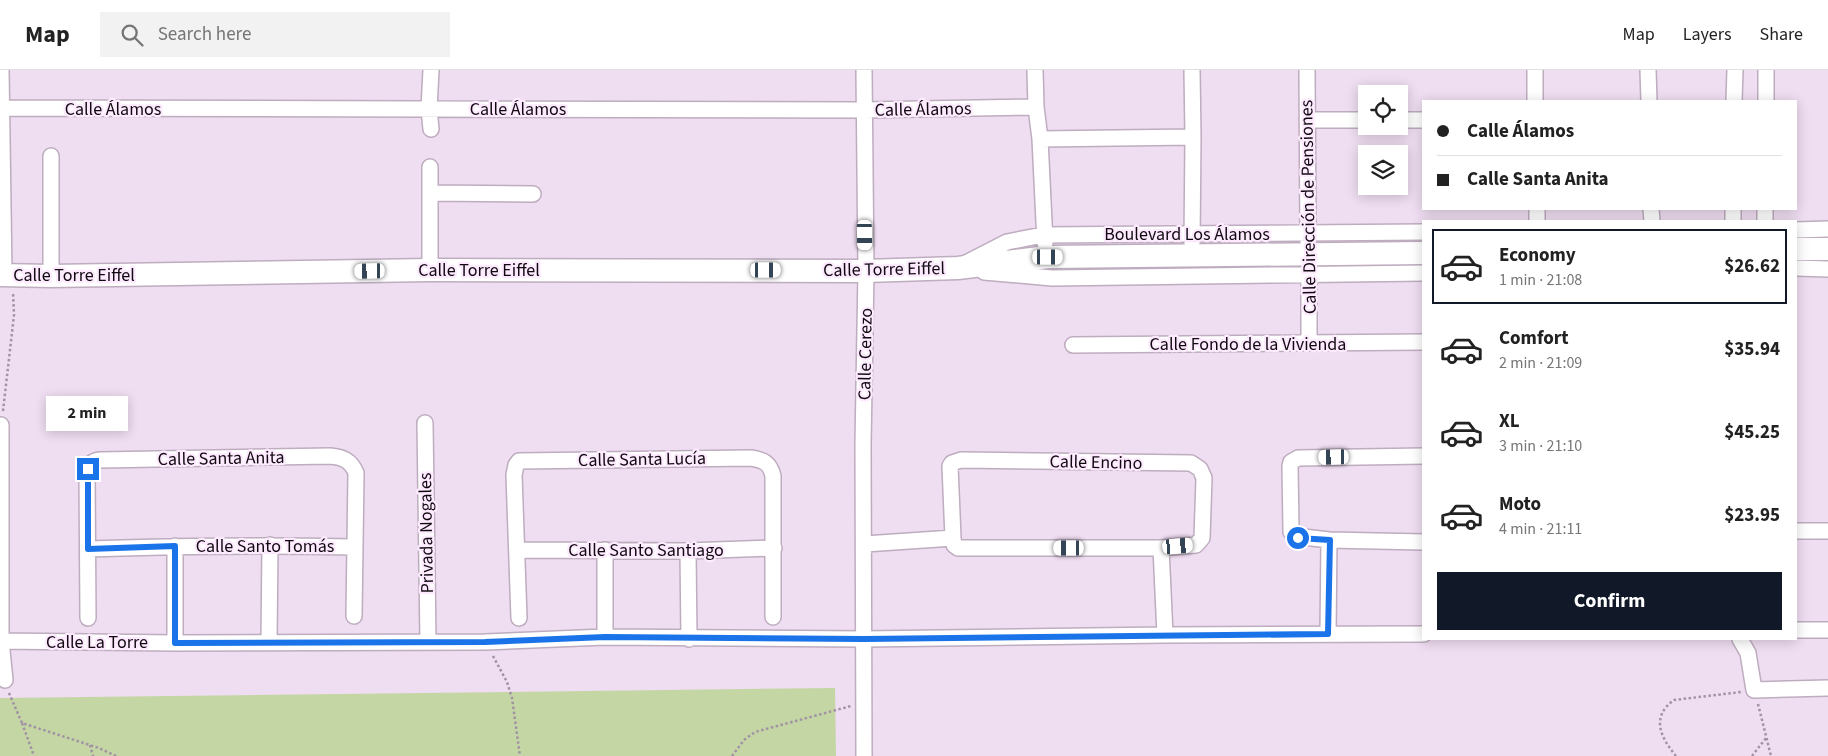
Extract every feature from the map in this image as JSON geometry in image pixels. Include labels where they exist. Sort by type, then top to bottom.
[{"type":"street","points":[[1,70],[2,275]]},
{"type":"street","points":[[431,70],[429,109],[431,129]]},
{"type":"street","name":"Calle Cerezo","points":[[864,70],[866,271],[864,756]]},
{"type":"street","points":[[1035,70],[1036,107],[1040,139],[1043,235],[1050,267]]},
{"type":"street","points":[[1192,70],[1192,256]]},
{"type":"street","name":"Calle Dirección de Pensiones","points":[[1307,70],[1309,343]]},
{"type":"street","points":[[1535,70],[1535,100]]},
{"type":"street","points":[[1648,70],[1649,100]]},
{"type":"street","points":[[1734,100],[1735,70]]},
{"type":"street","points":[[1766,100],[1766,75],[1777,70]]},
{"type":"street","name":"Calle Álamos","points":[[1,108],[864,110],[1036,107]]},
{"type":"street","points":[[1306,120],[1358,120]]},
{"type":"street","points":[[1408,120],[1422,120]]},
{"type":"street","points":[[1040,139],[1193,137]]},
{"type":"street","points":[[51,156],[51,276]]},
{"type":"street","points":[[430,167],[430,270]]},
{"type":"street","points":[[430,194],[533,194]]},
{"type":"street","points":[[1797,230],[1828,230]]},
{"type":"street","name":"Boulevard Los Álamos","points":[[1309,254],[1422,232]]},
{"type":"street","name":"Boulevard Los Álamos","points":[[958,268],[1007,242],[1043,235],[1192,256]]},
{"type":"street","points":[[1797,249],[1828,249]]},
{"type":"street","name":"Boulevard Los Álamos","points":[[958,268],[1050,267],[1192,256],[1422,253]]},
{"type":"street","name":"Boulevard Los Álamos","points":[[1309,254],[1422,273]]},
{"type":"street","name":"Calle Torre Eiffel","points":[[2,275],[51,276],[430,270],[866,271],[958,268]]},
{"type":"street","points":[[1797,268],[1828,269]]},
{"type":"street","name":"Calle Fondo de la Vivienda","points":[[1073,344],[1422,342]]},
{"type":"street","name":"Privada Nogales","points":[[425,423],[428,642]]},
{"type":"street","points":[[1,425],[1,642],[5,680]]},
{"type":"street","name":"Calle Santa Anita","points":[[88,618],[87,473],[89,466],[96,461],[330,456],[345,459],[352,464],[356,473],[353,547],[354,616]]},
{"type":"street","points":[[1422,456],[1298,458],[1291,462],[1290,466],[1291,532],[1298,538],[1422,542]]},
{"type":"street","name":"Calle Santa Lucía","points":[[519,618],[514,475],[519,461],[751,458],[760,459],[769,465],[771,469],[774,548],[773,617]]},
{"type":"street","name":"Calle Encino","points":[[956,461],[1180,462],[1195,465],[1200,469],[1204,478],[1202,538],[1196,545],[1160,548],[960,548],[954,545],[953,538],[950,466],[956,461]]},
{"type":"street","points":[[1797,531],[1828,531]]},
{"type":"street","points":[[864,544],[953,538]]},
{"type":"street","points":[[1328,634],[1330,540]]},
{"type":"street","points":[[269,642],[270,545]]},
{"type":"street","name":"Calle Santo Tomás","points":[[88,549],[270,545],[353,547]]},
{"type":"street","points":[[175,546],[175,643]]},
{"type":"street","name":"Calle Santo Santiago","points":[[518,550],[688,551],[774,548]]},
{"type":"street","points":[[1160,548],[1165,635]]},
{"type":"street","points":[[605,550],[605,637]]},
{"type":"street","points":[[688,551],[689,639]]},
{"type":"street","points":[[1797,630],[1828,630]]},
{"type":"street","name":"Calle La Torre","points":[[1,642],[485,642],[605,637],[864,639],[1422,634]]},
{"type":"street","points":[[1741,640],[1748,653],[1754,690],[1828,688]]},
{"type":"street","points":[[1748,653],[1754,640]]},
{"type":"path","points":[[1,425],[14,315],[13,293],[2,275]]},
{"type":"path","points":[[485,642],[507,682],[512,698],[520,756]]},
{"type":"path","points":[[5,680],[34,756]]},
{"type":"path","points":[[1676,756],[1664,741],[1660,729],[1660,716],[1665,706],[1674,700],[1754,690],[1771,756]]},
{"type":"path","points":[[732,756],[744,740],[755,732],[864,702]]},
{"type":"path","points":[[22,723],[90,745],[116,756]]},
{"type":"path","points":[[1752,756],[1766,738]]},
{"type":"path","points":[[90,745],[93,756]]},
{"type":"green space","points":[[835,688],[836,756],[0,756],[0,698]]},
{"type":"route","points":[[88,469],[88,549],[175,546],[175,643],[485,642],[605,637],[864,639],[1328,634],[1330,540],[1298,538]]}]
